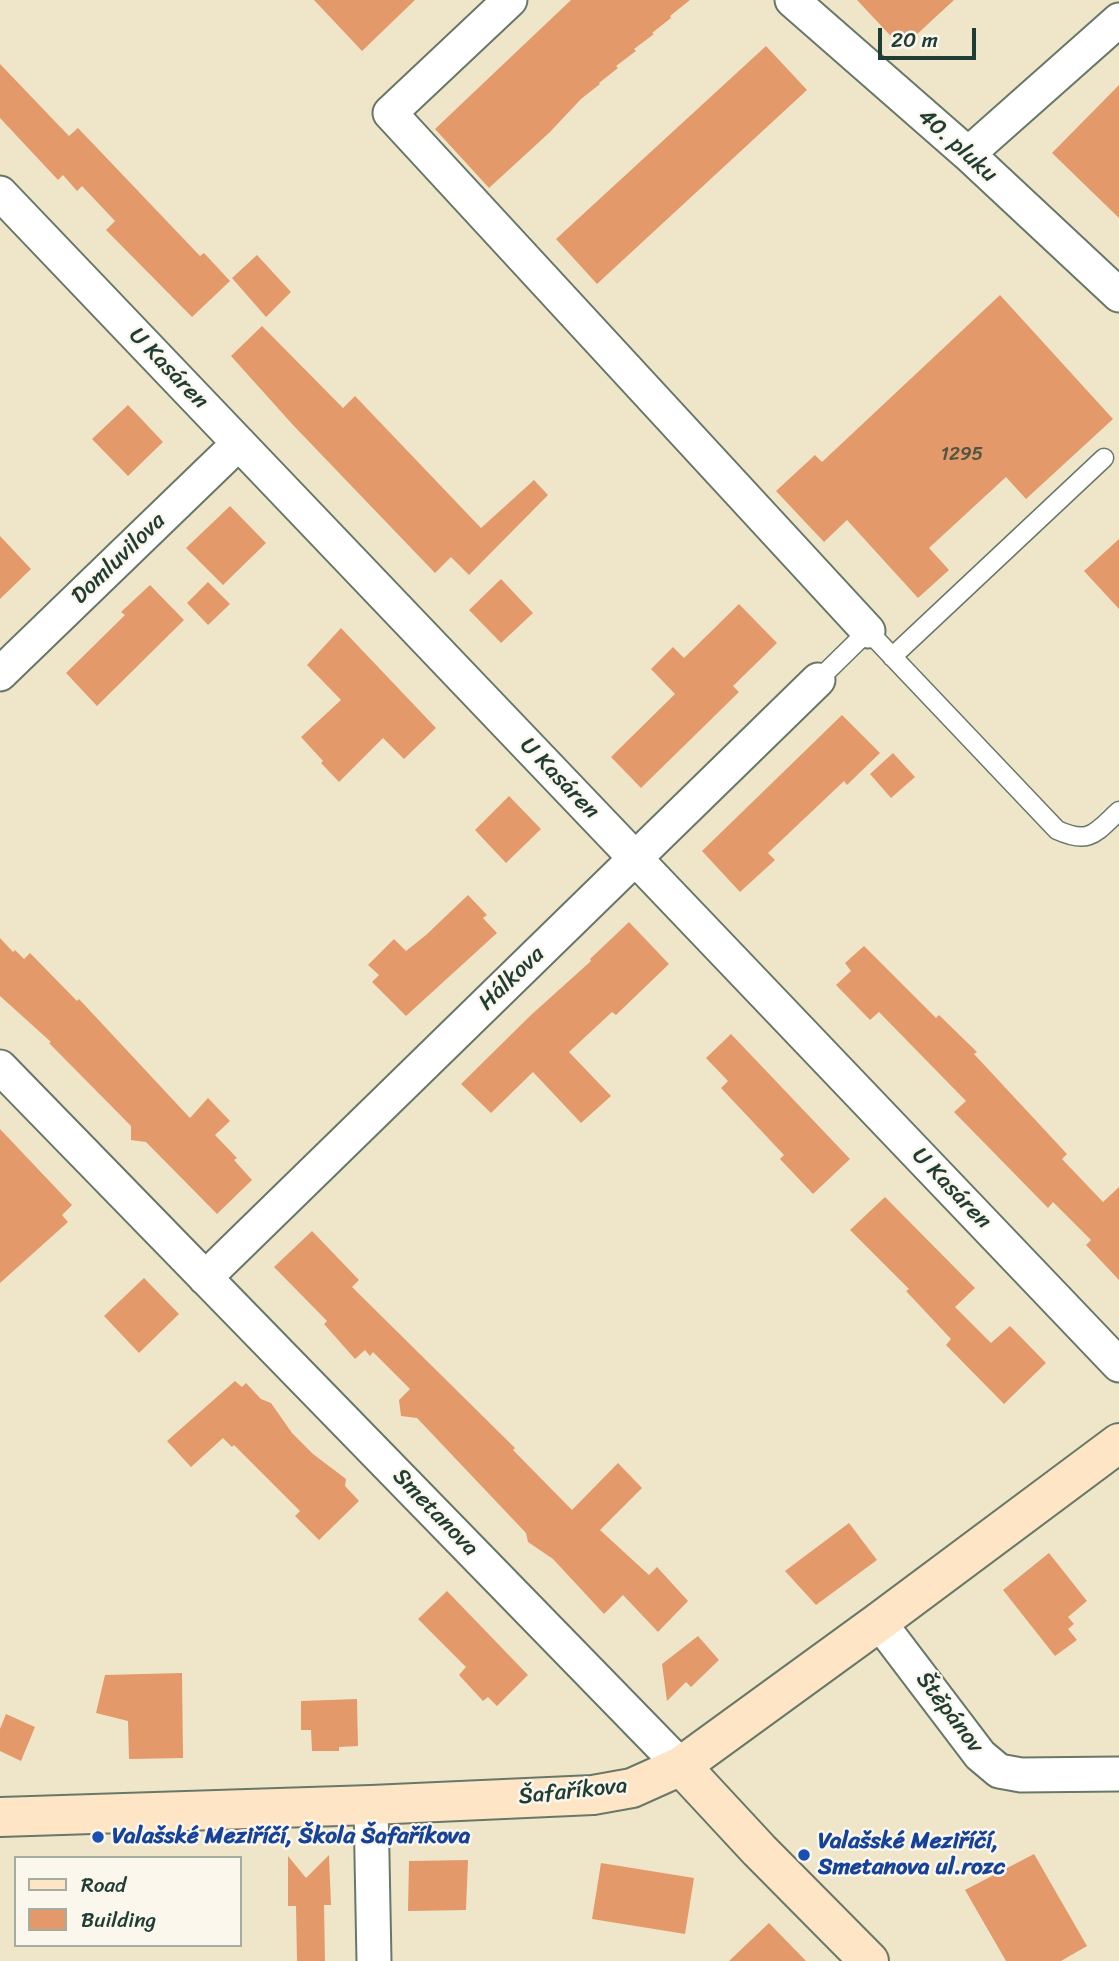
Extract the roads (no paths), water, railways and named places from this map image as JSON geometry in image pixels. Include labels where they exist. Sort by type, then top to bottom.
[{"type":"street","points":[[510,0],[390,113],[868,631]]},
{"type":"street","name":"40. pluku","points":[[792,0],[968,154],[1119,295]]},
{"type":"street","points":[[968,154],[1119,20]]},
{"type":"street","name":"U Kasáren","points":[[0,193],[1119,1365]]},
{"type":"street","name":"Domluvilova","points":[[0,674],[239,443]]},
{"type":"street","name":"Hálkova","points":[[205,1278],[818,680]]},
{"type":"street","name":"Smetanova","points":[[0,1067],[869,1961]]},
{"type":"street","name":"Šafaříkova","points":[[0,1817],[593,1795],[632,1787],[681,1766],[1119,1443]]},
{"type":"street","name":"Štěpánov","points":[[879,1622],[980,1755],[999,1771],[1030,1775],[1119,1774]]},
{"type":"street","points":[[372,1805],[374,1961]]},
{"type":"lane","points":[[892,657],[1104,458]]},
{"type":"lane","points":[[818,680],[868,631],[1056,830],[1074,838],[1094,834],[1119,811]]},
{"type":"place","name":"Valašské Meziříčí, Škola Šafaříkova","points":[[98,1837]]},
{"type":"place","name":"Valašské Meziříčí, Smetanova ul.rozc","points":[[804,1855]]}]
